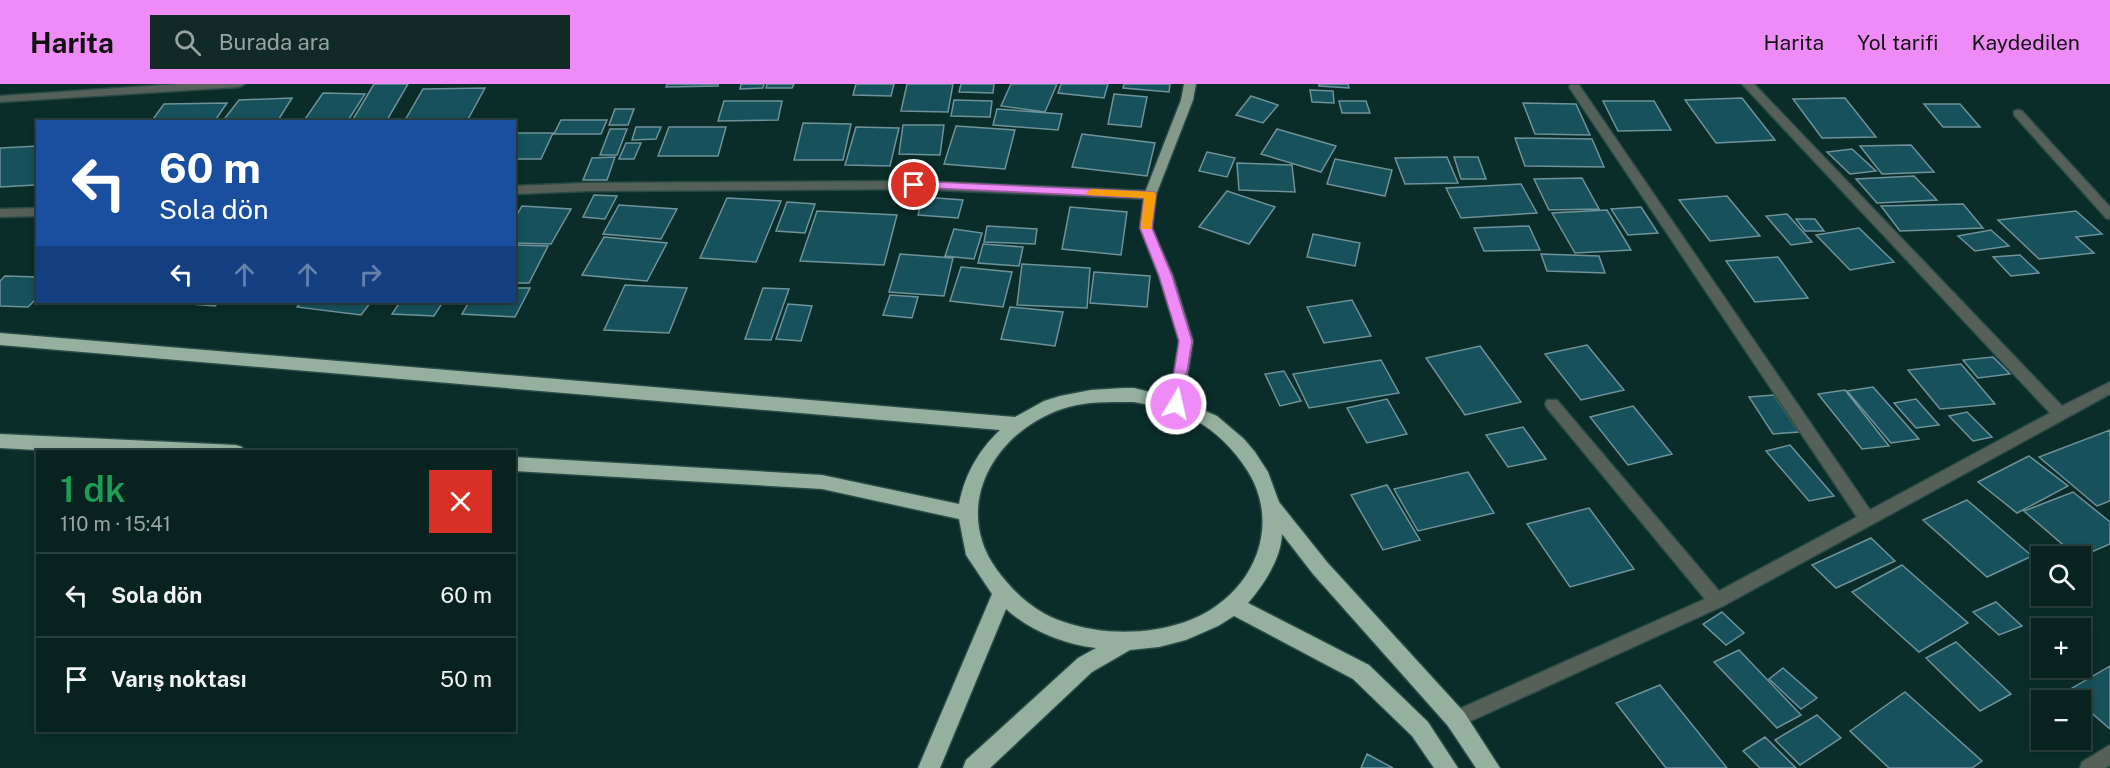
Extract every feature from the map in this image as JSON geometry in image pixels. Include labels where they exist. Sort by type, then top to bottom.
[{"type":"highway","points":[[0,339],[1016,424]]},
{"type":"highway","points":[[1134,395],[1176,404],[1210,421],[1239,444],[1260,473],[1271,505],[1272,540],[1258,575],[1233,605],[1203,625],[1166,638],[1125,642],[1079,636],[1036,620],[1002,594],[976,555],[967,513],[973,479],[990,450],[1016,424],[1051,405],[1091,396],[1134,395]]},
{"type":"highway","points":[[0,441],[193,450]]},
{"type":"highway","points":[[516,464],[822,482],[967,513]]},
{"type":"highway","points":[[1271,505],[1320,568],[1456,719],[1489,768]]},
{"type":"highway","points":[[929,768],[1002,594]]},
{"type":"highway","points":[[1233,605],[1361,672],[1420,729],[1447,768]]},
{"type":"highway","points":[[974,768],[1085,665],[1125,642]]},
{"type":"main road","points":[[1176,404],[1186,341],[1166,276],[1146,228],[1150,195],[1187,100],[1190,84]]},
{"type":"street","points":[[0,99],[43,94],[239,84]]},
{"type":"street","points":[[1748,84],[2059,413]]},
{"type":"street","points":[[1575,87],[1868,520]]},
{"type":"street","points":[[2018,113],[2110,215]]},
{"type":"street","points":[[516,190],[586,187],[914,185],[1150,195]]},
{"type":"street","points":[[0,213],[36,212]]},
{"type":"street","points":[[1456,719],[1717,601],[2110,387]]},
{"type":"street","points":[[1552,404],[1717,601]]},
{"type":"street","points":[[2089,768],[2110,754]]},
{"type":"building","points":[[374,84],[408,84],[387,120],[353,120]]},
{"type":"building","points":[[667,84],[718,84],[718,86],[666,87]]},
{"type":"building","points":[[741,84],[764,84],[763,88],[740,89]]},
{"type":"building","points":[[767,84],[794,84],[792,88],[766,88]]},
{"type":"building","points":[[856,84],[894,84],[891,96],[853,95]]},
{"type":"building","points":[[907,84],[953,84],[948,112],[901,111]]},
{"type":"building","points":[[961,84],[994,84],[993,93],[959,92]]},
{"type":"building","points":[[1011,84],[1057,84],[1045,112],[1001,106]]},
{"type":"building","points":[[1061,84],[1108,84],[1104,98],[1058,93]]},
{"type":"building","points":[[1124,84],[1170,84],[1169,92],[1123,88]]},
{"type":"building","points":[[1319,84],[1348,84],[1349,88],[1319,86]]},
{"type":"building","points":[[485,88],[468,120],[405,120],[423,89]]},
{"type":"building","points":[[1310,90],[1333,91],[1334,103],[1312,102]]},
{"type":"building","points":[[323,93],[365,94],[348,120],[304,120]]},
{"type":"building","points":[[1114,94],[1147,97],[1141,127],[1108,124]]},
{"type":"building","points":[[1251,96],[1278,105],[1263,123],[1236,115]]},
{"type":"building","points":[[292,98],[278,120],[224,120],[239,100]]},
{"type":"building","points":[[1742,98],[1775,140],[1716,143],[1685,100]]},
{"type":"building","points":[[1845,98],[1876,137],[1822,138],[1793,99]]},
{"type":"building","points":[[954,100],[992,101],[990,117],[951,116]]},
{"type":"building","points":[[724,101],[782,101],[778,120],[718,121]]},
{"type":"building","points":[[1339,101],[1366,101],[1370,113],[1342,113]]},
{"type":"building","points":[[1603,101],[1654,101],[1671,130],[1618,131]]},
{"type":"building","points":[[227,103],[215,120],[152,120],[164,104]]},
{"type":"building","points":[[1523,103],[1576,104],[1590,135],[1535,134]]},
{"type":"building","points":[[1924,104],[1960,104],[1980,127],[1943,127]]},
{"type":"building","points":[[615,109],[634,109],[628,125],[609,125]]},
{"type":"building","points":[[997,109],[1062,114],[1058,130],[993,125]]},
{"type":"building","points":[[561,120],[607,120],[601,134],[554,134]]},
{"type":"building","points":[[803,123],[851,124],[843,160],[794,160]]},
{"type":"building","points":[[903,125],[944,125],[940,155],[899,154]]},
{"type":"building","points":[[956,126],[1015,130],[1005,169],[944,164]]},
{"type":"building","points":[[636,127],[661,127],[656,139],[632,140]]},
{"type":"building","points":[[669,127],[726,127],[718,156],[658,156]]},
{"type":"building","points":[[856,127],[899,128],[890,166],[845,165]]},
{"type":"building","points":[[610,129],[627,129],[617,155],[600,155]]},
{"type":"building","points":[[1277,129],[1336,146],[1321,172],[1261,154]]},
{"type":"building","points":[[516,133],[553,133],[541,159],[516,159]]},
{"type":"building","points":[[1082,134],[1155,143],[1147,176],[1072,167]]},
{"type":"building","points":[[1515,138],[1592,139],[1604,167],[1525,166]]},
{"type":"building","points":[[626,143],[641,143],[634,159],[619,159]]},
{"type":"building","points":[[1911,145],[1934,172],[1882,174],[1860,146]]},
{"type":"building","points":[[36,146],[35,185],[0,187],[0,148]]},
{"type":"building","points":[[1852,149],[1876,171],[1850,174],[1827,152]]},
{"type":"building","points":[[1207,152],[1235,158],[1227,177],[1199,171]]},
{"type":"building","points":[[615,157],[607,180],[583,180],[592,158]]},
{"type":"building","points":[[1447,157],[1458,183],[1405,184],[1395,158]]},
{"type":"building","points":[[1454,157],[1478,157],[1486,179],[1461,179]]},
{"type":"building","points":[[1335,159],[1392,170],[1385,196],[1327,184]]},
{"type":"building","points":[[1237,163],[1292,165],[1295,192],[1239,190]]},
{"type":"building","points":[[1914,176],[1937,200],[1877,203],[1856,179]]},
{"type":"building","points":[[1582,178],[1599,209],[1549,210],[1534,179]]},
{"type":"building","points":[[1521,184],[1537,213],[1461,218],[1446,188]]},
{"type":"building","points":[[1227,191],[1275,207],[1249,244],[1199,227]]},
{"type":"building","points":[[594,195],[617,196],[605,219],[583,217]]},
{"type":"building","points":[[1727,196],[1760,236],[1710,241],[1679,200]]},
{"type":"building","points":[[923,197],[963,200],[958,218],[918,215]]},
{"type":"building","points":[[727,198],[781,201],[756,262],[700,258]]},
{"type":"building","points":[[787,202],[815,204],[805,233],[776,231]]},
{"type":"building","points":[[1963,204],[1983,228],[1900,231],[1881,206]]},
{"type":"building","points":[[619,205],[677,209],[661,239],[603,234]]},
{"type":"building","points":[[522,206],[571,209],[551,244],[516,243],[516,216]]},
{"type":"building","points":[[1070,207],[1127,212],[1121,255],[1062,249]]},
{"type":"building","points":[[1641,207],[1658,233],[1628,235],[1611,209]]},
{"type":"building","points":[[1607,210],[1631,250],[1575,253],[1552,213]]},
{"type":"building","points":[[817,211],[897,215],[884,265],[800,261]]},
{"type":"building","points":[[2076,211],[2102,234],[2076,237],[2094,253],[2039,259],[1998,220]]},
{"type":"building","points":[[1787,214],[1812,242],[1791,245],[1766,216]]},
{"type":"building","points":[[1796,219],[1815,219],[1824,231],[1805,231]]},
{"type":"building","points":[[987,226],[1037,229],[1035,244],[984,242]]},
{"type":"building","points":[[1529,226],[1540,250],[1484,251],[1474,228]]},
{"type":"building","points":[[1859,228],[1894,262],[1850,270],[1816,235]]},
{"type":"building","points":[[954,229],[982,233],[974,259],[945,256]]},
{"type":"building","points":[[1991,230],[2009,246],[1975,251],[1958,236]]},
{"type":"building","points":[[1313,234],[1360,243],[1355,266],[1307,257]]},
{"type":"building","points":[[604,237],[667,243],[647,281],[582,275]]},
{"type":"building","points":[[983,244],[1023,247],[1019,266],[978,263]]},
{"type":"building","points":[[516,245],[548,246],[529,283],[516,283]]},
{"type":"building","points":[[900,254],[953,258],[944,296],[889,292]]},
{"type":"building","points":[[1541,254],[1599,256],[1605,273],[1547,271]]},
{"type":"building","points":[[2020,255],[2039,273],[2011,276],[1993,257]]},
{"type":"building","points":[[1778,257],[1808,298],[1755,302],[1726,261]]},
{"type":"building","points":[[1022,264],[1090,268],[1087,308],[1017,305]]},
{"type":"building","points":[[961,267],[1012,272],[1003,307],[950,301]]},
{"type":"building","points":[[1094,272],[1150,276],[1147,307],[1090,303]]},
{"type":"building","points":[[5,276],[36,277],[36,299],[28,307],[0,306],[0,281]]},
{"type":"building","points":[[625,285],[687,288],[669,333],[604,330]]},
{"type":"building","points":[[516,288],[530,288],[515,317],[462,314],[468,303],[516,303]]},
{"type":"building","points":[[763,288],[789,289],[771,340],[745,339]]},
{"type":"building","points":[[890,295],[918,297],[912,318],[883,315]]},
{"type":"building","points":[[1352,300],[1371,336],[1324,343],[1307,307]]},
{"type":"building","points":[[178,303],[218,303],[215,306]]},
{"type":"building","points":[[301,303],[370,303],[361,315],[297,307]]},
{"type":"building","points":[[399,303],[442,303],[434,316],[392,314]]},
{"type":"building","points":[[788,304],[812,306],[801,341],[776,339]]},
{"type":"building","points":[[1010,307],[1063,312],[1055,346],[1001,339]]},
{"type":"building","points":[[1587,345],[1624,390],[1581,400],[1545,354]]},
{"type":"building","points":[[1480,346],[1521,402],[1465,415],[1426,358]]},
{"type":"building","points":[[1993,357],[2010,374],[1978,378],[1963,360]]},
{"type":"building","points":[[1381,360],[1399,393],[1309,408],[1293,374]]},
{"type":"building","points":[[1961,364],[1995,404],[1940,409],[1908,370]]},
{"type":"building","points":[[1284,371],[1301,401],[1280,406],[1265,374]]},
{"type":"building","points":[[1873,387],[1919,439],[1891,443],[1847,391]]},
{"type":"building","points":[[1845,390],[1889,446],[1862,449],[1818,394]]},
{"type":"building","points":[[1774,395],[1799,432],[1773,434],[1749,397]]},
{"type":"building","points":[[1387,399],[1407,434],[1367,443],[1347,408]]},
{"type":"building","points":[[1916,399],[1939,425],[1916,428],[1894,403]]},
{"type":"building","points":[[1633,406],[1672,454],[1628,465],[1590,417]]},
{"type":"building","points":[[1967,412],[1992,437],[1973,441],[1949,416]]},
{"type":"building","points":[[1523,427],[1546,459],[1508,467],[1486,435]]},
{"type":"building","points":[[2110,430],[2110,501],[2097,506],[2039,457]]},
{"type":"building","points":[[1790,445],[1834,496],[1809,501],[1766,451]]},
{"type":"building","points":[[2029,456],[2068,486],[2017,513],[1978,482]]},
{"type":"building","points":[[1468,472],[1494,513],[1418,531],[1394,489]]},
{"type":"building","points":[[1387,485],[1420,540],[1383,550],[1351,495]]},
{"type":"building","points":[[2073,492],[2110,522],[2110,544],[2091,552],[2091,546],[2064,546],[2024,511]]},
{"type":"building","points":[[1967,500],[2031,556],[1987,577],[1923,520]]},
{"type":"building","points":[[1589,508],[1634,569],[1570,587],[1527,524]]},
{"type":"building","points":[[1871,538],[1895,561],[1836,588],[1812,565]]},
{"type":"building","points":[[1902,565],[1968,623],[1919,652],[1852,592]]},
{"type":"building","points":[[1996,602],[2022,626],[1999,635],[1973,612]]},
{"type":"building","points":[[1722,612],[1744,633],[1726,645],[1703,624]]},
{"type":"building","points":[[1956,642],[2011,694],[1980,711],[1926,658]]},
{"type":"building","points":[[1739,650],[1801,715],[1777,728],[1714,662]]},
{"type":"building","points":[[2110,666],[2110,729],[2091,713],[2091,690],[2069,690]]},
{"type":"building","points":[[1783,668],[1817,698],[1801,709],[1769,679]]},
{"type":"building","points":[[1660,685],[1727,768],[1666,768],[1616,703]]},
{"type":"building","points":[[1905,692],[1982,761],[1972,768],[1889,768],[1850,731]]},
{"type":"building","points":[[1817,715],[1841,738],[1800,765],[1775,740]]},
{"type":"building","points":[[1765,737],[1796,768],[1760,768],[1743,751]]},
{"type":"building","points":[[1367,754],[1393,768],[1361,768]]},
{"type":"slow traffic","points":[[1092,192],[1150,195],[1146,227]]},
{"type":"route","points":[[914,185],[1150,195],[1146,228],[1166,276],[1186,341],[1176,404]]}]
